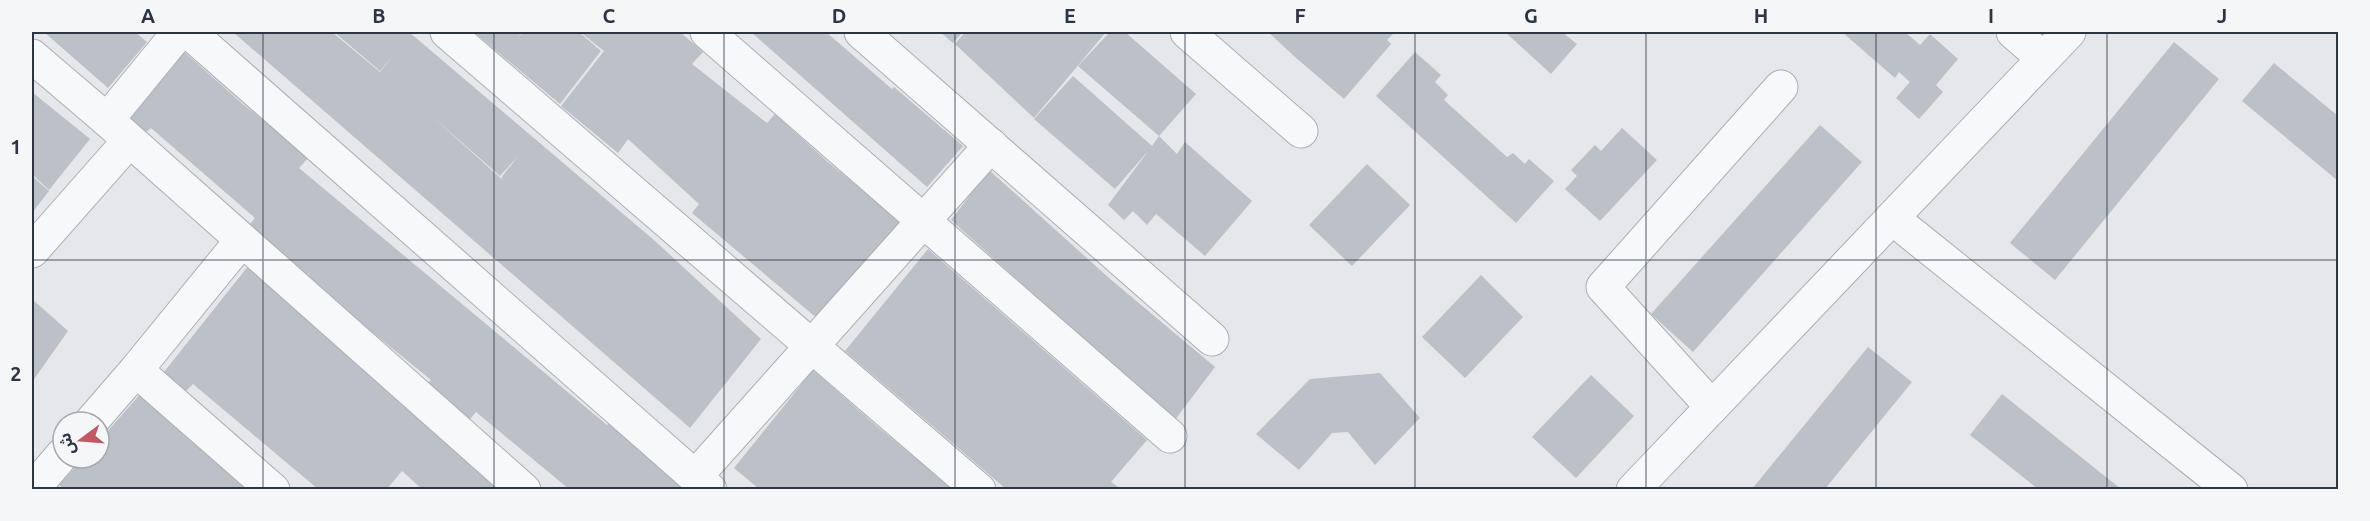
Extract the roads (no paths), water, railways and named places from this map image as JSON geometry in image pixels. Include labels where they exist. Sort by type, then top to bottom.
[{"type":"street","points":[[32,251],[118,130],[179,32]]},
{"type":"street","points":[[189,32],[703,483],[812,347],[991,146]]},
{"type":"street","points":[[447,32],[979,489]]},
{"type":"street","points":[[706,32],[1170,436]]},
{"type":"street","points":[[861,32],[1212,339]]},
{"type":"street","points":[[1186,32],[1301,131]]},
{"type":"street","points":[[2013,32],[2043,58]]},
{"type":"street","points":[[1633,489],[2069,32]]},
{"type":"street","points":[[32,56],[524,489]]},
{"type":"street","points":[[1712,407],[1603,287],[1781,87]]},
{"type":"street","points":[[1892,218],[2231,489]]},
{"type":"street","points":[[101,410],[242,240]]},
{"type":"street","points":[[136,370],[273,489]]},
{"type":"street","points":[[32,489],[51,468]]}]
